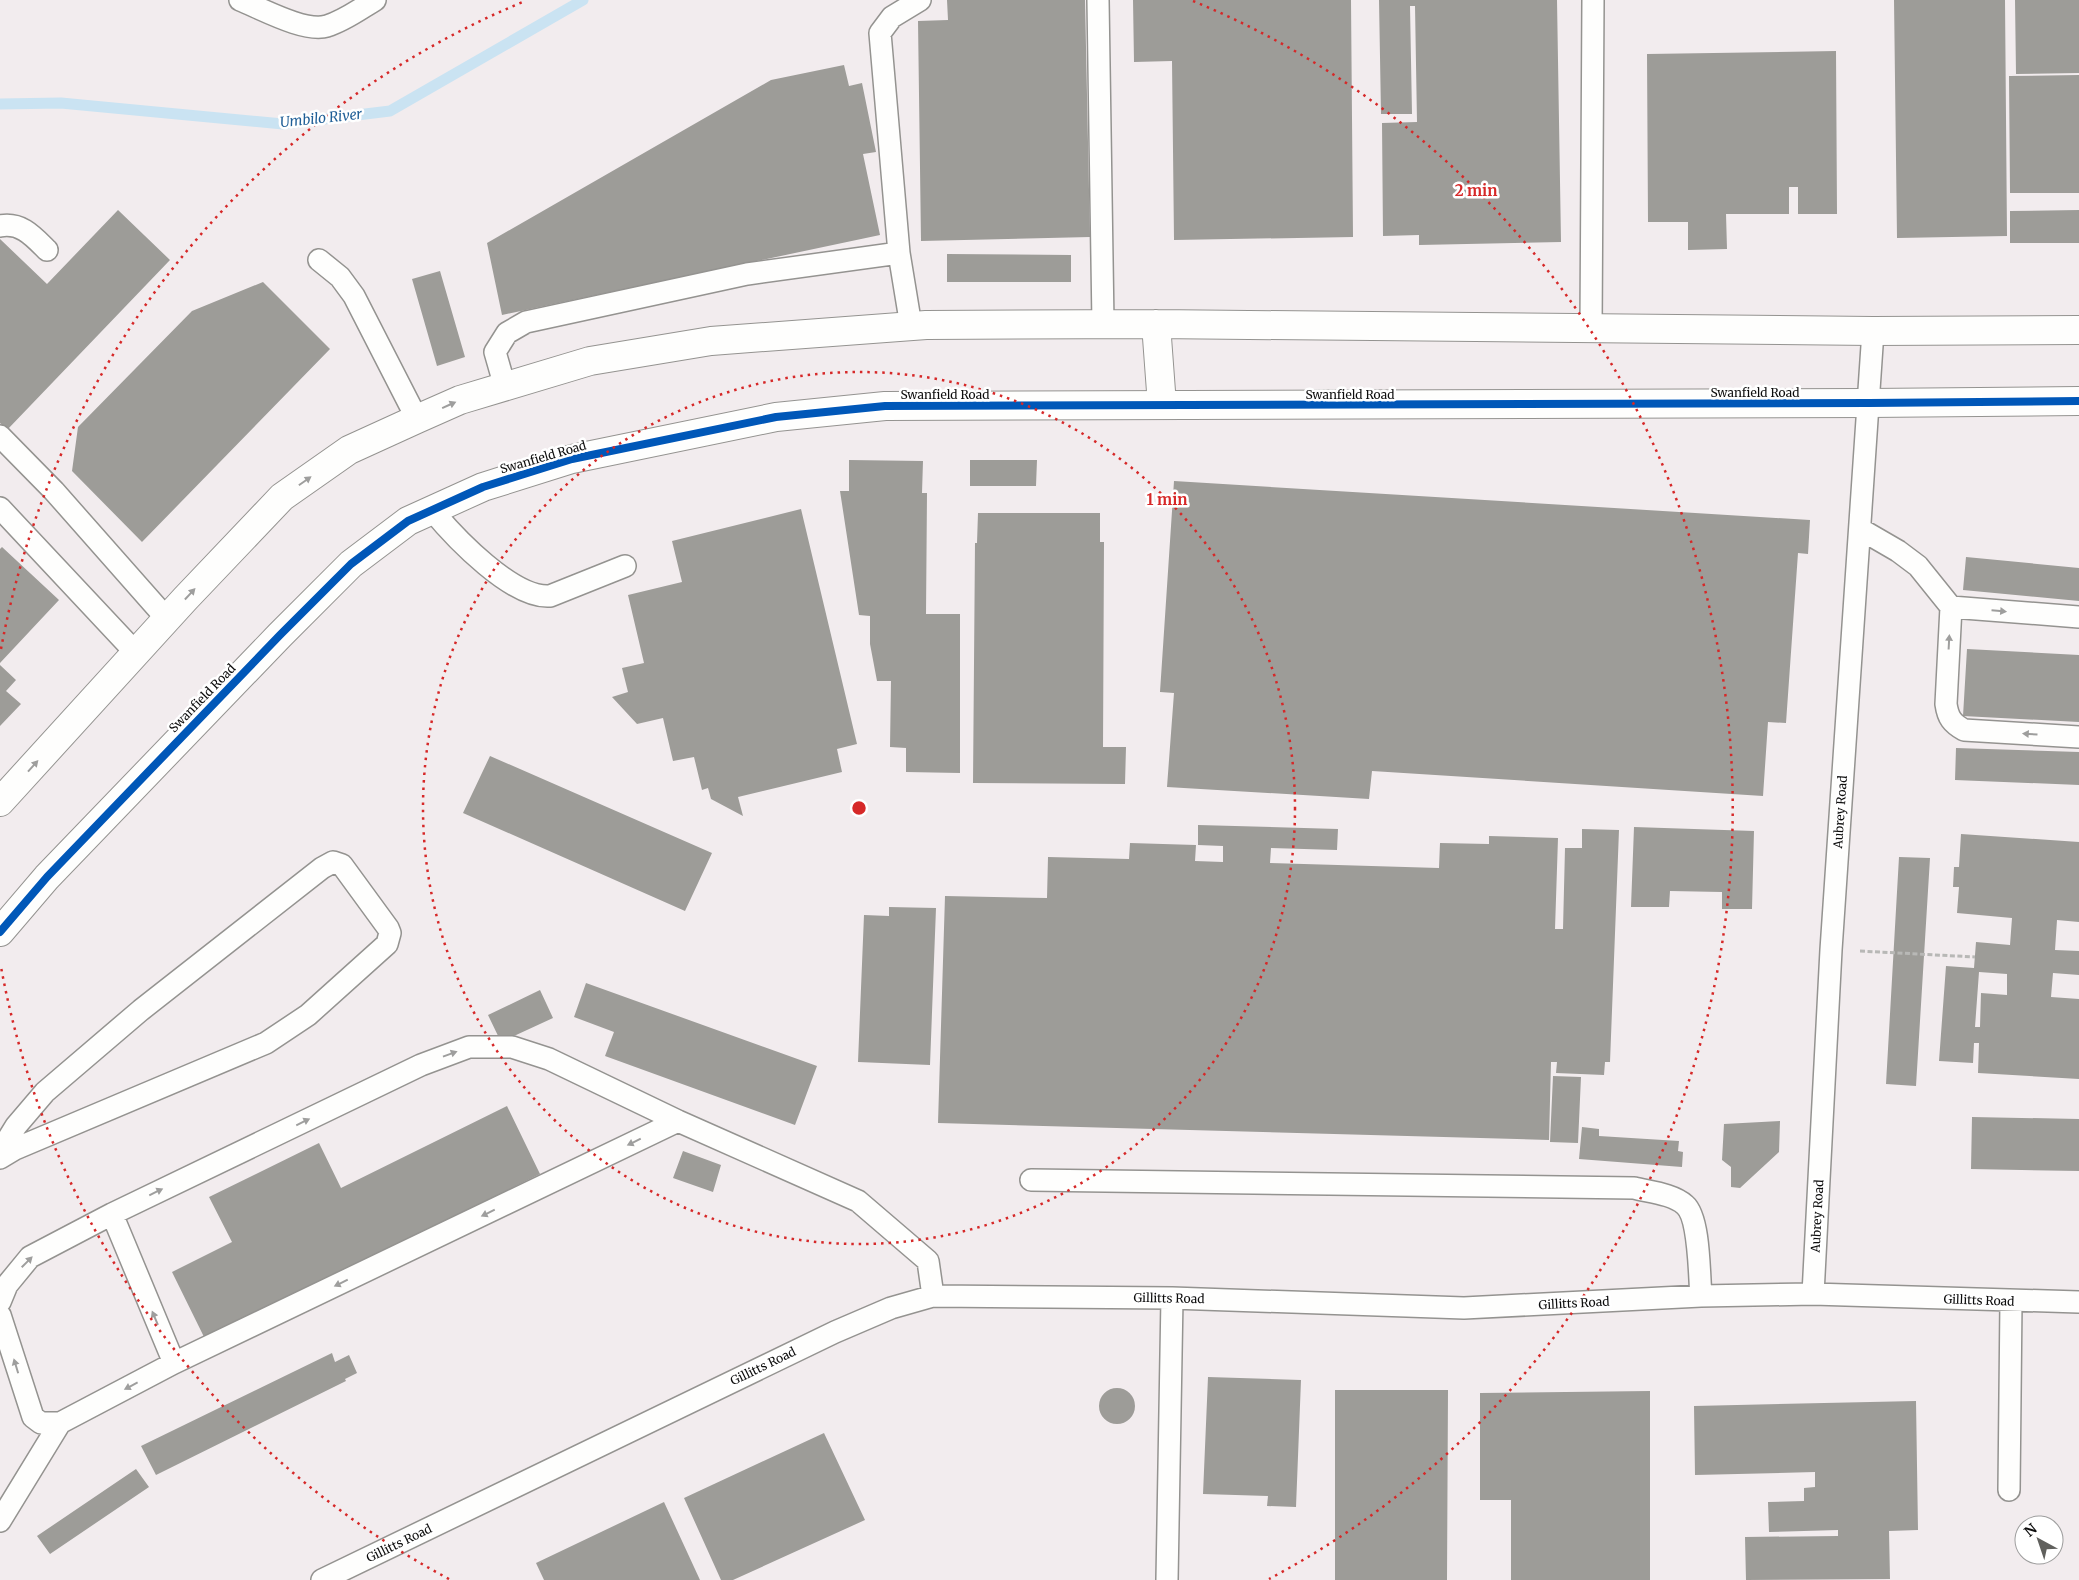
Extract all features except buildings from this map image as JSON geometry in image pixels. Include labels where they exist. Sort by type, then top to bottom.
[{"type":"street","points":[[1156,324],[1162,406]]},
{"type":"street","points":[[1,798],[282,497],[349,450],[460,400],[590,361],[711,341],[912,326],[1156,324],[1873,331],[2079,330]]},
{"type":"street","name":"Swanfield Road","points":[[0,932],[47,877],[190,725],[351,564],[408,522],[432,510],[483,487],[572,458],[776,417],[885,406],[2079,401]]},
{"type":"lane","points":[[240,0],[304,26],[317,28],[328,26],[374,0]]},
{"type":"lane","points":[[328,26],[343,0]]},
{"type":"lane","points":[[912,326],[899,253],[880,33],[892,17],[920,0]]},
{"type":"lane","points":[[1098,0],[1103,324]]},
{"type":"lane","points":[[1591,328],[1593,0]]},
{"type":"lane","points":[[0,226],[14,225],[23,229],[47,250]]},
{"type":"lane","points":[[504,387],[495,352],[507,333],[526,322],[747,274],[899,253]]},
{"type":"lane","points":[[319,260],[340,277],[354,296],[417,419]]},
{"type":"lane","name":"Aubrey Road","points":[[1813,1294],[1831,950],[1870,403],[1873,331]]},
{"type":"lane","points":[[0,436],[54,491],[167,619]]},
{"type":"lane","points":[[0,508],[136,653]]},
{"type":"lane","points":[[432,510],[453,534],[512,585],[539,597],[550,596],[625,566]]},
{"type":"lane","points":[[1860,530],[1898,551],[1918,566],[1951,607],[1946,704],[1948,717],[1953,723],[1964,730],[2079,738]]},
{"type":"lane","points":[[1951,607],[2079,617]]},
{"type":"lane","points":[[0,1152],[16,1126],[45,1092],[140,1010],[322,868],[333,862],[342,865],[388,928],[390,933],[387,944],[308,1015],[266,1042],[15,1149],[0,1158]]},
{"type":"lane","points":[[0,1302],[6,1285],[30,1258],[112,1214],[421,1064],[469,1047],[512,1047],[549,1059],[678,1121],[858,1201],[928,1261],[933,1296]]},
{"type":"lane","points":[[0,1315],[33,1417],[41,1423],[60,1423],[174,1363],[678,1121]]},
{"type":"lane","points":[[1031,1180],[1634,1188],[1661,1194],[1686,1206],[1694,1221],[1701,1296]]},
{"type":"lane","points":[[112,1214],[174,1363]]},
{"type":"lane","name":"Gillitts Road","points":[[322,1580],[835,1332],[891,1308],[933,1296],[1172,1298],[1464,1308],[1701,1296],[1813,1294],[2079,1302]]},
{"type":"lane","points":[[1167,1580],[1172,1298]]},
{"type":"lane","points":[[2008,1490],[2011,1301]]},
{"type":"lane","points":[[0,1521],[60,1423]]},
{"type":"path","points":[[1892,952],[1975,957]]},
{"type":"shaded area","points":[[0,0],[2079,0],[2079,1580],[0,1580]]},
{"type":"waterway","name":"Umbilo River","points":[[0,104],[61,103],[283,124],[390,111],[583,0]]},
{"type":"cycle path","points":[[0,932],[47,877],[351,564],[408,521],[483,487],[572,459],[776,417],[885,406],[2079,401]]}]
